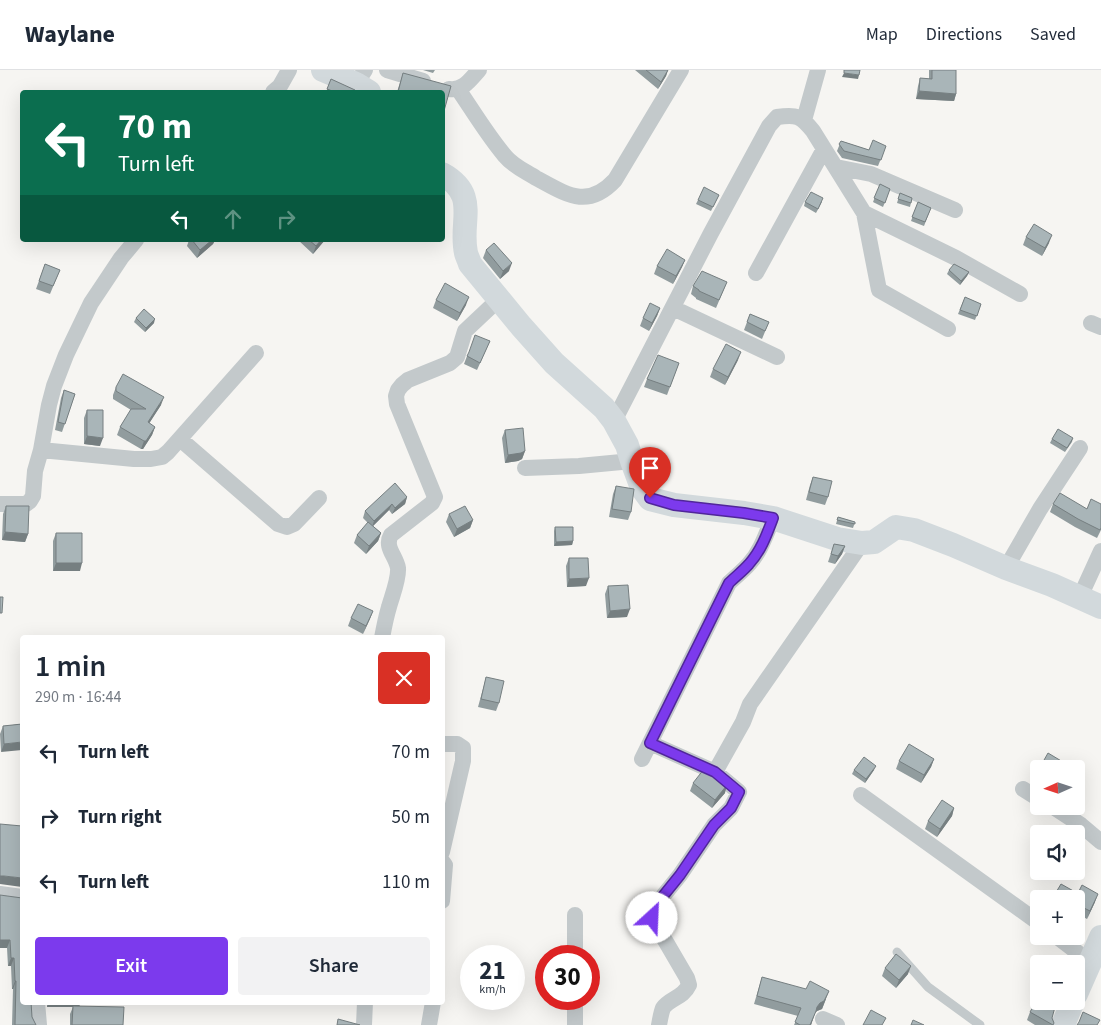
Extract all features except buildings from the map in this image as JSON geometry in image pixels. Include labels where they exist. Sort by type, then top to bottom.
[{"type":"street","points":[[275,90],[290,70]]},
{"type":"street","points":[[323,70],[363,82]]},
{"type":"street","points":[[387,70],[452,89],[464,86],[479,70]]},
{"type":"street","points":[[458,89],[505,156],[514,165],[565,194],[575,197],[587,197],[608,187],[615,180],[681,70]]},
{"type":"street","points":[[804,120],[818,70]]},
{"type":"street","points":[[614,421],[730,196],[769,126],[778,117],[795,116],[804,120],[824,148],[864,213],[879,290],[948,329]]},
{"type":"street","points":[[756,273],[824,148]]},
{"type":"street","points":[[836,167],[871,174],[955,210]]},
{"type":"street","points":[[445,176],[452,179],[462,192],[466,203],[466,252],[470,264],[520,326],[554,363],[604,408],[614,421],[627,445],[642,488],[650,498],[674,505],[773,518],[837,539],[862,544],[874,542],[896,527],[914,530],[1091,602],[1101,551]]},
{"type":"street","points":[[864,213],[956,258],[1020,294]]},
{"type":"street","points":[[0,504],[26,504],[33,496],[35,471],[41,450],[48,405],[66,355],[91,303],[121,258],[134,242]]},
{"type":"street","points":[[383,635],[398,575],[398,568],[389,548],[388,540],[390,535],[432,503],[435,497],[398,404],[396,396],[398,390],[408,380],[450,363],[457,357],[465,331],[499,299]]},
{"type":"street","points":[[673,308],[776,357]]},
{"type":"street","points":[[41,450],[134,460],[162,457],[256,352]]},
{"type":"street","points":[[180,439],[278,524],[287,527],[294,524],[318,498]]},
{"type":"street","points":[[1006,568],[1040,509],[1080,448]]},
{"type":"street","points":[[525,468],[580,466],[632,461]]},
{"type":"street","points":[[642,759],[729,583],[756,556],[773,518]]},
{"type":"street","points":[[715,772],[743,722],[750,704],[862,544]]},
{"type":"street","points":[[650,743],[715,772],[739,792],[731,808],[714,825],[652,912],[652,918],[687,978],[688,985],[682,994],[664,1007],[658,1025]]},
{"type":"street","points":[[445,744],[457,744],[462,748],[463,762],[445,839]]},
{"type":"street","points":[[1023,789],[1030,793]]},
{"type":"street","points":[[861,795],[1030,917]]},
{"type":"street","points":[[1066,815],[1081,824],[1101,842]]},
{"type":"street","points":[[0,894],[20,897]]},
{"type":"street","points":[[575,916],[575,945]]},
{"type":"street","points":[[1085,973],[1101,938]]},
{"type":"street","points":[[1068,945],[1090,962]]},
{"type":"street","points":[[37,1005],[38,1025]]},
{"type":"street","points":[[364,1025],[365,1005]]},
{"type":"street","points":[[429,1025],[432,1005]]},
{"type":"street","points":[[575,1010],[575,1025]]},
{"type":"street","points":[[1063,1025],[1069,1010]]},
{"type":"lane","points":[[897,952],[928,987],[980,1025]]},
{"type":"route","points":[[650,498],[674,505],[773,518],[756,556],[729,583],[650,743],[715,772],[739,792],[731,808],[714,825],[680,875],[655,906],[652,918]]}]
